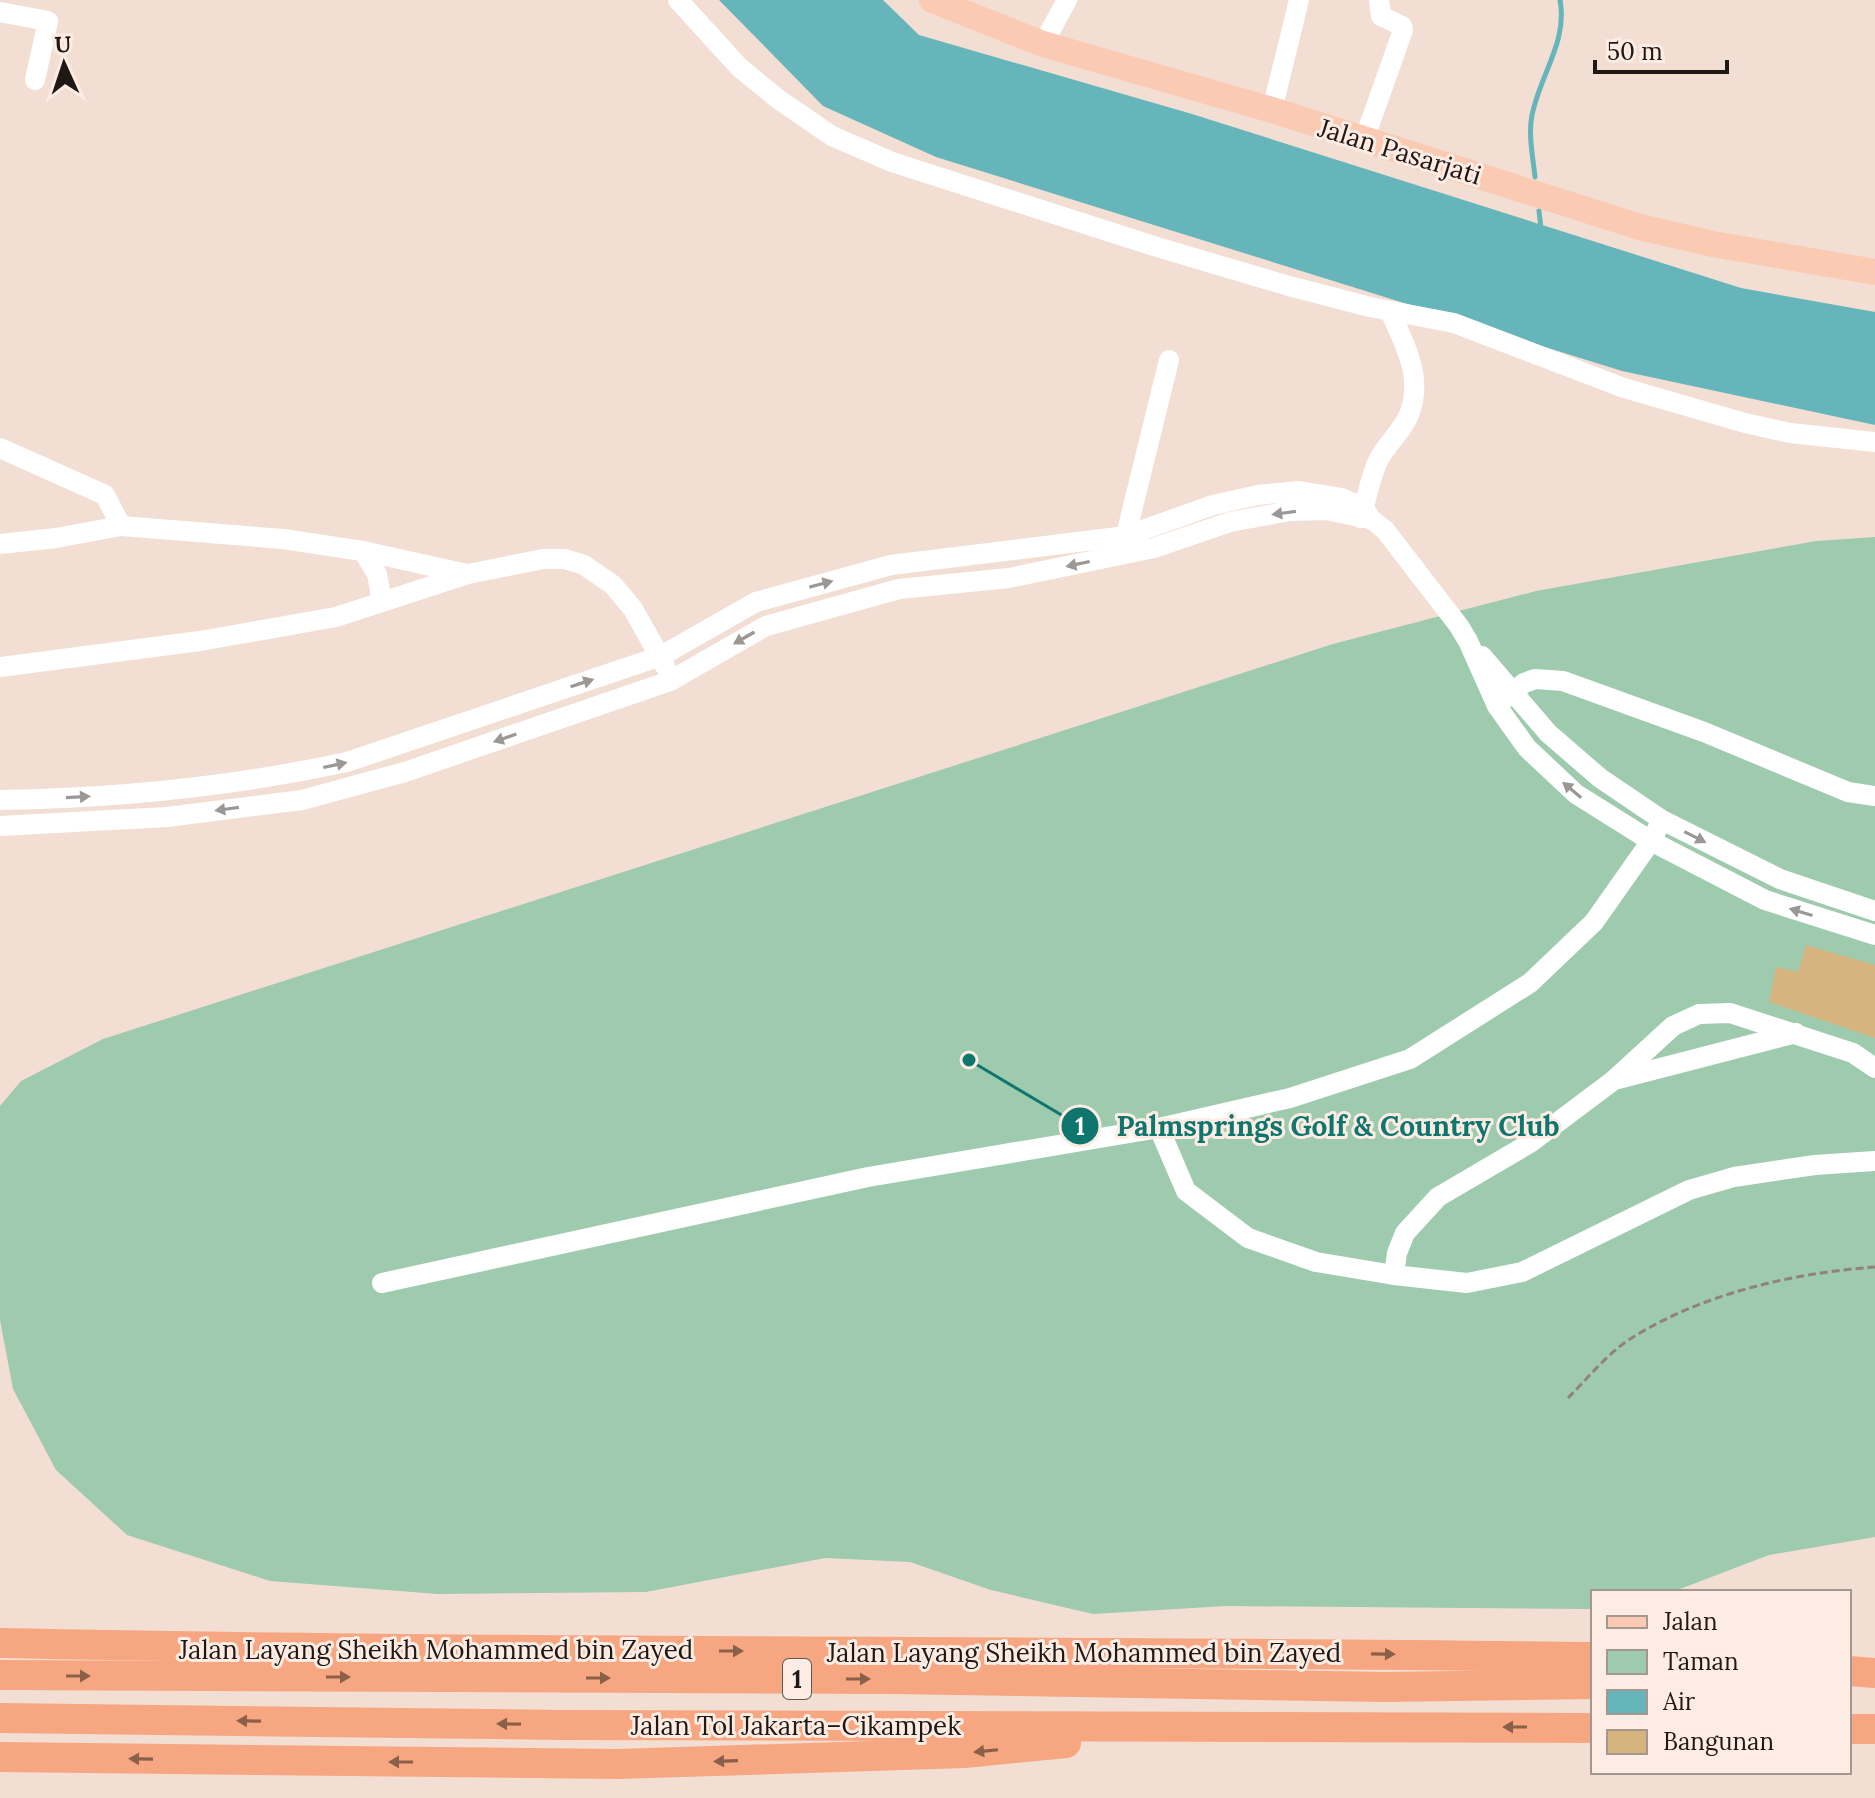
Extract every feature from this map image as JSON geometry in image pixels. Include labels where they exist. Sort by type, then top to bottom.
[{"type":"highway","name":"Jalan Layang Sheikh Mohammed bin Zayed","points":[[0,1643],[253,1648],[1249,1652],[1591,1657]]},
{"type":"highway","points":[[1851,1673],[1875,1673]]},
{"type":"highway","name":"Jalan Tol Jakarta–Cikampek","points":[[0,1675],[878,1679],[1385,1687],[1591,1684]]},
{"type":"highway","name":"Jalan Tol Jakarta–Cikampek","points":[[0,1718],[561,1725],[1591,1728]]},
{"type":"highway","name":"1","points":[[0,1757],[618,1764],[965,1753],[1231,1726]]},
{"type":"highway","points":[[1851,1729],[1875,1729]]},
{"type":"main road","name":"Jalan Pasarjati","points":[[932,0],[1043,44],[1272,110],[1640,227],[1713,244],[1875,272]]},
{"type":"street","points":[[35,80],[53,0]]},
{"type":"street","points":[[678,0],[739,67],[803,117],[832,136],[892,162],[1289,286],[1454,323],[1624,388],[1756,426],[1875,442]]},
{"type":"street","points":[[1043,44],[1067,0]]},
{"type":"street","points":[[1272,110],[1299,0]]},
{"type":"street","points":[[1364,140],[1403,30],[1402,26],[1381,16],[1379,0]]},
{"type":"street","points":[[0,12],[48,21]]},
{"type":"street","points":[[1370,518],[1379,459],[1410,413],[1413,395],[1413,364],[1390,311]]},
{"type":"street","points":[[1124,545],[1169,360]]},
{"type":"street","points":[[0,448],[105,495],[121,526]]},
{"type":"street","points":[[1124,545],[891,565],[756,602],[661,656],[347,762],[296,773],[167,792],[3,800],[2,826],[167,817],[302,800],[405,772],[670,681],[766,626],[899,589],[1009,578],[1124,545],[1213,505],[1258,495],[1297,491],[1341,498],[1370,518],[1412,566],[1468,641],[1548,733],[1600,778],[1662,820],[1780,879],[1875,911]]},
{"type":"street","points":[[0,544],[121,526],[283,539],[363,551],[468,574]]},
{"type":"street","points":[[363,551],[377,574],[382,602]]},
{"type":"street","points":[[0,667],[200,641],[336,617],[468,574],[543,559],[565,559],[584,565],[613,585],[633,609],[661,656],[670,681]]},
{"type":"street","points":[[1468,641],[1497,706],[1527,748],[1576,794],[1651,841],[1765,900],[1875,935]]},
{"type":"street","points":[[1497,706],[1524,683],[1535,679],[1563,681],[1704,732],[1848,792],[1875,796]]},
{"type":"street","points":[[382,1283],[868,1177],[1159,1128],[1290,1098],[1410,1059],[1530,983],[1594,922],[1651,841],[1662,820]]},
{"type":"street","points":[[1394,1275],[1397,1253],[1405,1233],[1438,1197],[1530,1143],[1614,1080],[1673,1026],[1699,1014],[1730,1013],[1796,1033],[1853,1053],[1875,1068]]},
{"type":"street","points":[[1614,1080],[1796,1033]]},
{"type":"street","points":[[1159,1128],[1186,1191],[1248,1238],[1316,1262],[1467,1283],[1522,1272],[1689,1190],[1734,1177],[1815,1165],[1875,1161]]},
{"type":"path","points":[[1568,1398],[1627,1341],[1681,1310],[1758,1286],[1845,1269],[1875,1267]]},
{"type":"green space","points":[[1875,537],[1875,1537],[1769,1555],[1677,1590],[1591,1590],[1589,1609],[1226,1606],[1093,1614],[991,1590],[910,1562],[825,1558],[646,1592],[438,1594],[270,1581],[127,1535],[56,1470],[13,1389],[0,1320],[0,1106],[21,1081],[103,1039],[1333,644],[1536,591],[1816,541]]},
{"type":"water","points":[[719,0],[883,0],[919,35],[1192,114],[1741,288],[1875,312],[1875,425],[1622,371],[936,157],[823,106]]},
{"type":"building","points":[[1806,945],[1875,965],[1875,1038],[1769,1002],[1776,967],[1798,972]]},
{"type":"waterway","points":[[1535,177],[1531,122],[1557,44],[1560,0]]},
{"type":"waterway","points":[[1539,211],[1541,228]]},
{"type":"place","name":"Palmsprings Golf & Country Club","points":[[969,1060]]}]
